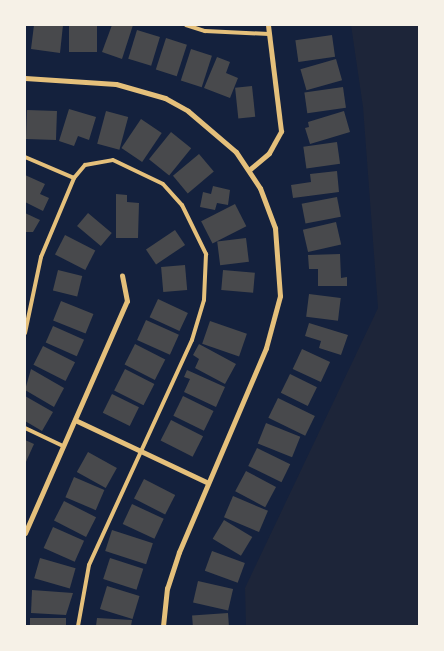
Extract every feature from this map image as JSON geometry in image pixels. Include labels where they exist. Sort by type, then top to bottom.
[{"type":"street","points":[[249,170],[269,153],[281,131],[268,25]]},
{"type":"street","points":[[25,78],[116,84],[165,98],[214,130],[249,170],[275,228],[280,296],[266,348],[208,483],[167,588],[163,626]]},
{"type":"street","points":[[25,533],[127,301],[122,275]]},
{"type":"street","points":[[76,420],[208,483]]},
{"type":"lane","points":[[186,25],[223,32],[269,34]]},
{"type":"lane","points":[[25,157],[74,178]]},
{"type":"lane","points":[[25,333],[41,257],[74,178],[85,165],[101,159],[147,173],[182,205],[206,254],[204,300],[192,340],[139,450],[88,565],[78,626]]},
{"type":"lane","points":[[25,428],[63,446]]},
{"type":"shaded area","points":[[351,25],[419,25],[419,626],[246,626],[245,588],[378,308],[363,107]]},
{"type":"building","points":[[34,25],[63,25],[60,53],[31,49]]},
{"type":"building","points":[[69,25],[97,25],[97,52],[69,52]]},
{"type":"building","points":[[112,25],[133,25],[122,59],[102,52]]},
{"type":"building","points":[[137,30],[160,37],[151,66],[128,59]]},
{"type":"building","points":[[332,35],[335,57],[298,62],[295,40]]},
{"type":"building","points":[[166,38],[187,45],[177,76],[156,69]]},
{"type":"building","points":[[191,49],[212,56],[202,87],[181,80]]},
{"type":"building","points":[[217,57],[230,62],[226,73],[238,78],[230,98],[204,88]]},
{"type":"building","points":[[336,59],[342,80],[306,90],[300,69]]},
{"type":"building","points":[[252,86],[255,117],[238,119],[235,88]]},
{"type":"building","points":[[343,87],[346,108],[307,113],[304,92]]},
{"type":"building","points":[[69,109],[96,117],[89,140],[78,136],[74,146],[59,141]]},
{"type":"building","points":[[27,110],[57,111],[56,140],[26,139]]},
{"type":"building","points":[[106,111],[128,117],[119,150],[97,144]]},
{"type":"building","points":[[344,111],[350,132],[310,144],[305,128],[309,127],[308,122]]},
{"type":"building","points":[[141,119],[162,133],[142,162],[121,148]]},
{"type":"building","points":[[171,132],[191,148],[169,176],[149,159]]},
{"type":"building","points":[[337,142],[340,164],[306,169],[303,147]]},
{"type":"building","points":[[199,154],[214,172],[188,193],[173,176]]},
{"type":"building","points":[[337,171],[339,192],[293,198],[291,185],[311,182],[310,174]]},
{"type":"building","points":[[25,175],[45,184],[40,194],[49,198],[43,211],[25,202]]},
{"type":"building","points":[[213,186],[230,190],[228,205],[217,203],[215,210],[200,207],[203,192],[211,194]]},
{"type":"building","points":[[116,194],[127,195],[127,202],[139,203],[138,238],[116,238]]},
{"type":"building","points":[[337,197],[341,217],[305,224],[302,204]]},
{"type":"building","points":[[235,204],[246,226],[212,244],[201,221]]},
{"type":"building","points":[[25,213],[40,220],[33,232],[25,232]]},
{"type":"building","points":[[88,213],[112,233],[101,246],[77,226]]},
{"type":"building","points":[[336,222],[341,244],[308,252],[303,230]]},
{"type":"building","points":[[175,230],[185,245],[156,264],[146,250]]},
{"type":"building","points":[[65,235],[95,250],[85,270],[55,255]]},
{"type":"building","points":[[246,238],[249,262],[220,265],[217,242]]},
{"type":"building","points":[[340,254],[341,278],[347,277],[347,286],[318,286],[318,269],[309,269],[308,255]]},
{"type":"building","points":[[185,265],[187,290],[163,292],[161,267]]},
{"type":"building","points":[[58,270],[82,276],[77,296],[53,290]]},
{"type":"building","points":[[223,270],[255,273],[253,293],[221,290]]},
{"type":"building","points":[[309,294],[341,298],[338,321],[306,317]]},
{"type":"building","points":[[158,299],[188,313],[179,331],[150,317]]},
{"type":"building","points":[[61,301],[93,314],[86,334],[53,320]]},
{"type":"building","points":[[146,320],[179,335],[170,355],[137,340]]},
{"type":"building","points":[[210,321],[247,334],[239,356],[202,344]]},
{"type":"building","points":[[309,323],[348,335],[341,355],[319,348],[321,341],[305,336]]},
{"type":"building","points":[[53,326],[84,340],[77,356],[46,342]]},
{"type":"building","points":[[135,344],[165,359],[155,380],[125,364]]},
{"type":"building","points":[[199,344],[236,364],[225,384],[195,368],[199,359],[193,355]]},
{"type":"building","points":[[43,346],[75,362],[66,381],[33,365]]},
{"type":"building","points":[[302,349],[330,362],[321,382],[293,369]]},
{"type":"building","points":[[31,369],[64,388],[54,407],[25,390]]},
{"type":"building","points":[[125,369],[154,384],[144,405],[114,390]]},
{"type":"building","points":[[187,370],[225,387],[216,407],[184,392],[190,379],[184,377]]},
{"type":"building","points":[[290,374],[317,387],[308,406],[281,393]]},
{"type":"building","points":[[112,394],[139,407],[130,426],[103,413]]},
{"type":"building","points":[[25,396],[53,412],[42,431],[25,421]]},
{"type":"building","points":[[183,396],[214,411],[204,431],[173,416]]},
{"type":"building","points":[[278,398],[315,416],[305,436],[268,418]]},
{"type":"building","points":[[171,420],[203,436],[193,457],[161,440]]},
{"type":"building","points":[[266,423],[300,437],[292,457],[258,443]]},
{"type":"building","points":[[25,440],[34,444],[25,464]]},
{"type":"building","points":[[257,448],[290,464],[281,482],[248,466]]},
{"type":"building","points":[[88,452],[117,468],[106,488],[77,472]]},
{"type":"building","points":[[246,471],[276,487],[265,507],[235,491]]},
{"type":"building","points":[[74,477],[104,490],[96,510],[65,497]]},
{"type":"building","points":[[144,479],[175,495],[165,514],[134,499]]},
{"type":"building","points":[[233,496],[268,511],[259,532],[224,517]]},
{"type":"building","points":[[64,501],[96,517],[86,537],[54,521]]},
{"type":"building","points":[[132,504],[164,519],[154,539],[123,524]]},
{"type":"building","points":[[224,520],[252,537],[241,556],[213,539]]},
{"type":"building","points":[[53,527],[84,541],[75,562],[44,548]]},
{"type":"building","points":[[112,530],[153,543],[146,564],[105,551]]},
{"type":"building","points":[[212,551],[245,563],[238,583],[205,571]]},
{"type":"building","points":[[40,558],[76,568],[70,588],[34,578]]},
{"type":"building","points":[[110,558],[143,569],[136,590],[103,579]]},
{"type":"building","points":[[198,581],[233,589],[228,611],[193,602]]},
{"type":"building","points":[[107,586],[140,596],[132,619],[100,609]]},
{"type":"building","points":[[32,590],[73,593],[66,615],[31,613]]},
{"type":"building","points":[[228,613],[229,626],[193,626],[192,616]]},
{"type":"building","points":[[30,618],[66,618],[66,626],[30,626]]},
{"type":"building","points":[[97,618],[132,620],[131,626],[96,626]]}]
